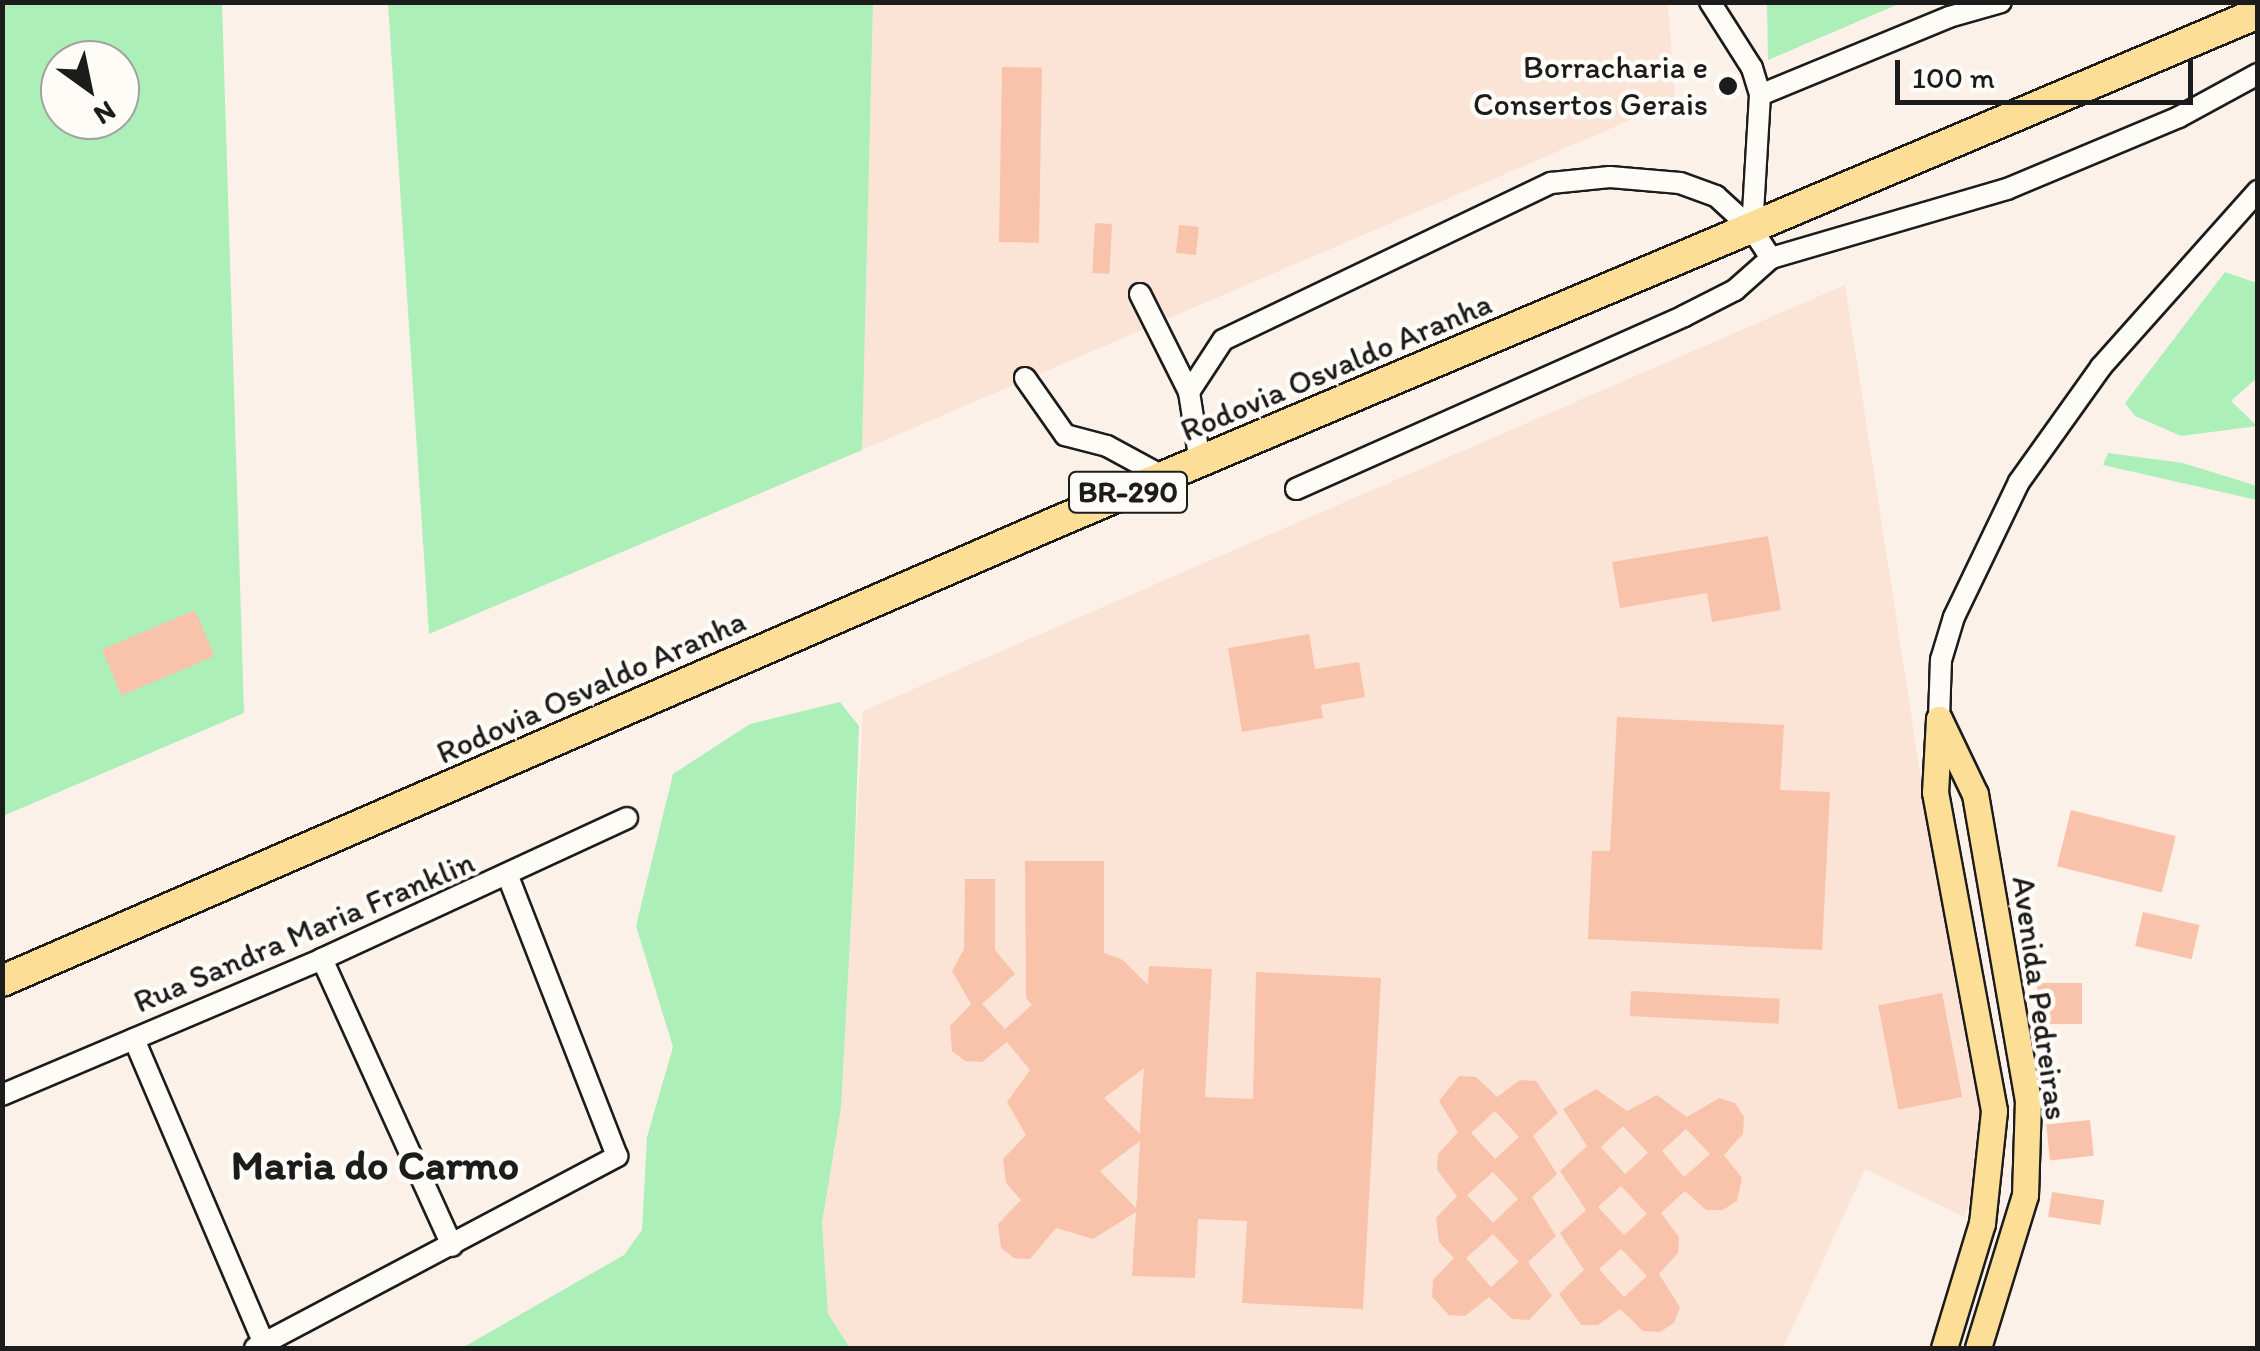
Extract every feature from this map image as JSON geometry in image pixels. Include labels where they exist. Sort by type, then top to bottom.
[{"type":"highway","name":"Rodovia Osvaldo Aranha","points":[[2,981],[1164,477],[2258,13]]},
{"type":"main road","name":"Avenida Pedreiras","points":[[1940,719],[1975,794],[2026,1083],[2026,1195],[1978,1348]]},
{"type":"main road","name":"Avenida Pedreiras","points":[[1940,719],[1936,792],[1994,1112],[1994,1162],[1944,1348]]},
{"type":"main road","points":[[1954,891],[1992,881]]},
{"type":"main road","points":[[1994,1162],[2028,1157]]},
{"type":"street","points":[[1710,2],[1752,68],[1760,96],[1752,229]]},
{"type":"street","points":[[1760,96],[1949,16],[2001,2]]},
{"type":"street","points":[[1296,490],[1684,316],[1734,290],[1770,258],[2007,190],[2164,124],[2258,74]]},
{"type":"street","points":[[1189,392],[1223,340],[1551,182],[1610,176],[1680,184],[1716,196],[1752,229],[1770,258]]},
{"type":"street","name":"Avenida Pedreiras","points":[[1940,719],[1941,660],[1954,617],[2019,482],[2101,367],[2258,191]]},
{"type":"street","points":[[1140,294],[1189,392],[1200,462]]},
{"type":"street","points":[[1025,378],[1065,435],[1108,446],[1164,477]]},
{"type":"street","name":"Rua Sandra Maria Franklin","points":[[2,1095],[322,959],[627,818]]},
{"type":"street","points":[[134,1038],[262,1347],[617,1156],[508,876]]},
{"type":"street","points":[[322,959],[452,1246]]},
{"type":"shaded area","points":[[873,3],[1668,3],[1675,101],[862,450]]},
{"type":"shaded area","points":[[1845,285],[1928,824],[1994,1140],[1964,1217],[1865,1169],[1783,1348],[850,1348],[828,1315],[822,1223],[841,1108],[863,711]]},
{"type":"green space","points":[[1767,2],[1901,3],[1768,60]]},
{"type":"green space","points":[[3,3],[222,3],[244,713],[3,816]]},
{"type":"green space","points":[[388,3],[873,3],[862,450],[429,634]]},
{"type":"green space","points":[[2225,272],[2257,283],[2257,378],[2231,401],[2257,426],[2181,436],[2135,416],[2125,403]]},
{"type":"green space","points":[[2108,453],[2183,463],[2257,486],[2257,500],[2103,465]]},
{"type":"green space","points":[[840,702],[859,726],[841,1108],[822,1223],[828,1314],[850,1348],[462,1348],[624,1255],[642,1230],[647,1137],[673,1047],[636,926],[673,774],[750,724]]},
{"type":"building","points":[[1002,67],[1042,68],[1039,243],[999,242]]},
{"type":"building","points":[[1095,223],[1112,224],[1109,274],[1092,273]]},
{"type":"building","points":[[1179,225],[1199,227],[1196,255],[1176,253]]},
{"type":"building","points":[[1768,536],[1781,610],[1712,622],[1707,593],[1620,608],[1612,562]]},
{"type":"building","points":[[195,610],[215,656],[122,695],[102,649]]},
{"type":"building","points":[[1309,634],[1315,669],[1359,662],[1365,697],[1321,705],[1323,718],[1242,732],[1228,648]]},
{"type":"building","points":[[1617,717],[1784,725],[1780,790],[1830,792],[1822,950],[1588,939],[1592,851],[1610,851]]},
{"type":"building","points":[[2071,810],[2176,836],[2162,892],[2057,866]]},
{"type":"building","points":[[1025,861],[1104,861],[1104,953],[1123,960],[1148,985],[1149,966],[1212,969],[1205,1097],[1253,1099],[1256,972],[1381,978],[1363,1309],[1242,1303],[1247,1221],[1198,1219],[1195,1278],[1132,1276],[1136,1212],[1093,1239],[1056,1228],[1030,1259],[1014,1258],[1001,1248],[998,1224],[1021,1200],[1006,1183],[1003,1159],[1026,1135],[1007,1102],[1030,1070],[1007,1042],[982,1062],[965,1061],[952,1051],[950,1026],[971,1004],[952,971],[964,949],[965,879],[995,879],[995,950],[1015,974],[982,1004],[1005,1029],[1032,1005],[1026,998]],"holes":[[[1144,1068],[1140,1125],[1140,1134],[1104,1098]],[[1140,1141],[1137,1197],[1136,1208],[1100,1171]]]},
{"type":"building","points":[[2143,912],[2200,925],[2192,959],[2135,946]]},
{"type":"building","points":[[2037,983],[2082,983],[2082,1024],[2037,1024]]},
{"type":"building","points":[[1631,991],[1780,999],[1778,1024],[1630,1016]]},
{"type":"building","points":[[1942,993],[1962,1097],[1898,1109],[1878,1005]]},
{"type":"building","points":[[1459,1076],[1476,1077],[1497,1097],[1520,1080],[1536,1081],[1558,1113],[1533,1136],[1557,1174],[1532,1197],[1556,1236],[1528,1262],[1552,1296],[1529,1320],[1512,1319],[1489,1297],[1465,1316],[1449,1315],[1432,1297],[1433,1280],[1454,1258],[1439,1242],[1436,1218],[1457,1196],[1437,1170],[1438,1154],[1458,1132],[1439,1101]],"holes":[[[1495,1111],[1519,1137],[1495,1159],[1471,1133]],[[1493,1172],[1518,1199],[1493,1223],[1467,1195]],[[1493,1234],[1519,1262],[1491,1287],[1466,1258]]]},
{"type":"building","points":[[1596,1089],[1627,1111],[1657,1095],[1687,1117],[1719,1098],[1735,1103],[1744,1117],[1743,1134],[1724,1155],[1742,1178],[1737,1201],[1723,1210],[1706,1210],[1685,1191],[1661,1213],[1679,1237],[1678,1253],[1659,1274],[1680,1307],[1674,1323],[1660,1332],[1643,1331],[1620,1309],[1598,1325],[1581,1325],[1559,1294],[1584,1270],[1560,1233],[1586,1210],[1560,1171],[1587,1146],[1563,1109]],"holes":[[[1623,1126],[1648,1153],[1625,1174],[1601,1147]],[[1686,1129],[1710,1154],[1684,1177],[1662,1151]],[[1621,1186],[1647,1214],[1624,1235],[1598,1207]],[[1621,1249],[1647,1276],[1624,1297],[1599,1269]]]},
{"type":"building","points":[[2090,1120],[2094,1156],[2050,1160],[2046,1125]]},
{"type":"building","points":[[2052,1192],[2104,1200],[2100,1225],[2048,1217]]},
{"type":"place","name":"Borracharia e Consertos Gerais","points":[[1728,86]]},
{"type":"district","name":"Maria do Carmo","points":[[375,1165]]}]
